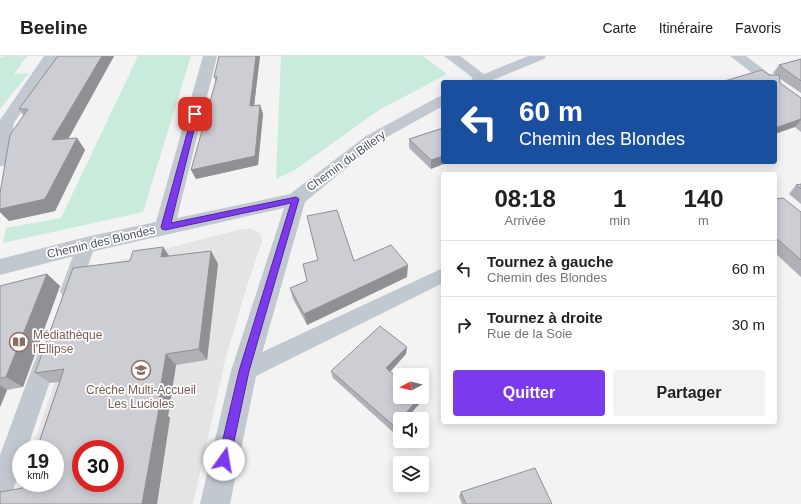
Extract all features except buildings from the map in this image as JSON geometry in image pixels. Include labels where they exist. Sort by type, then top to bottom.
[{"type":"street","points":[[0,160],[6,123],[52,56]]},
{"type":"street","points":[[165,227],[210,56]]},
{"type":"street","points":[[451,56],[479,80],[539,56]]},
{"type":"street","points":[[737,56],[773,80]]},
{"type":"street","name":"Chemin du Billery","points":[[214,504],[244,371],[296,199],[372,139],[441,101]]},
{"type":"street","name":"Chemin des Blondes","points":[[0,267],[86,245],[296,199]]},
{"type":"lane","points":[[63,312],[86,245]]},
{"type":"lane","points":[[244,371],[441,276]]},
{"type":"lane","points":[[0,490],[55,334]]},
{"type":"shaded area","name":"Crèche Multi-Accueil Les Lucioles","points":[[242,229],[252,229],[260,233],[262,241],[226,357],[193,504],[14,504],[18,492],[64,492],[64,440],[35,440],[94,267]]},
{"type":"green space","points":[[27,56],[14,74],[29,73],[0,109],[0,57]]},
{"type":"green space","points":[[138,56],[191,56],[143,212],[3,243],[6,228],[61,218]]},
{"type":"green space","points":[[281,56],[423,56],[447,74],[379,110],[295,170],[276,179]]},
{"type":"place","name":"Médiathèque l'Ellipse","points":[[19,342]]},
{"type":"place","name":"Crèche Multi-Accueil Les Lucioles","points":[[141,370]]},
{"type":"route","points":[[195,114],[170,215],[165,227],[296,199],[244,371],[224,460]]}]
